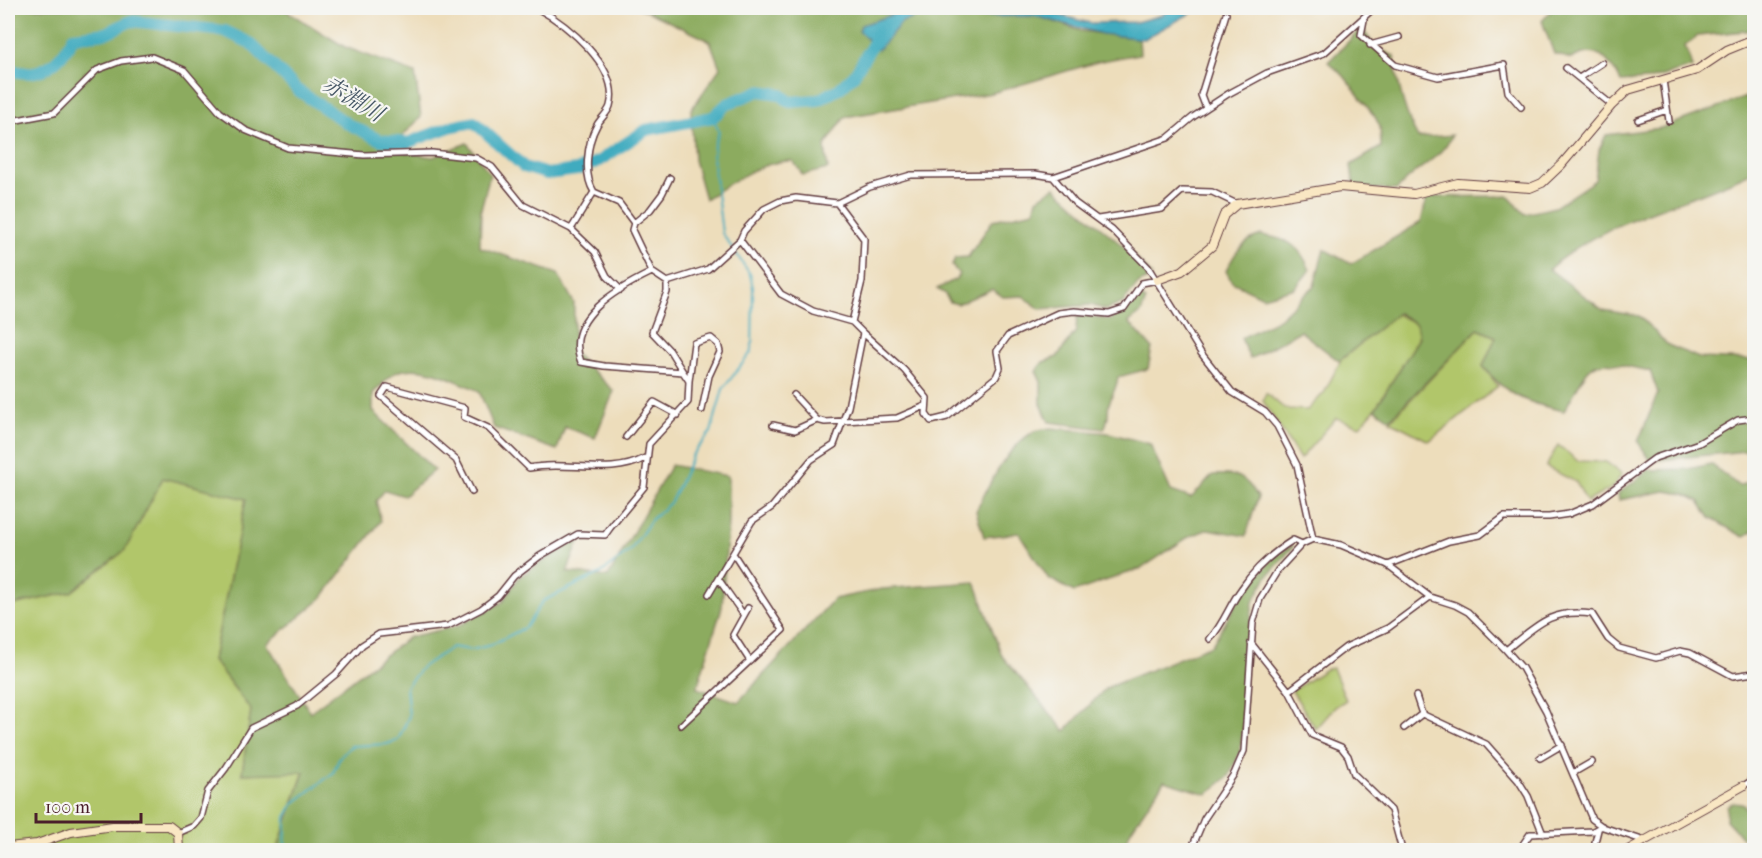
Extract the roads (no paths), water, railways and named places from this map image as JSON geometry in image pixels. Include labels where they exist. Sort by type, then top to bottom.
[{"type":"street","points":[[537,8],[561,22],[579,37],[612,85],[610,107],[596,126],[588,155],[588,178],[594,192],[619,203],[634,223]]},
{"type":"street","points":[[1107,8],[1133,8]]},
{"type":"street","points":[[670,178],[650,210],[634,223],[632,231],[652,273],[667,282],[708,269],[739,242],[744,231],[764,209],[780,201],[796,198],[837,203],[870,188],[911,175],[1035,174],[1053,177],[1168,138],[1206,108],[1267,73],[1324,53],[1374,8]]},
{"type":"street","points":[[1206,108],[1201,95],[1226,14]]},
{"type":"street","points":[[1364,19],[1361,35],[1395,65],[1438,77],[1504,65],[1508,92],[1521,107]]},
{"type":"street","points":[[1370,45],[1399,37]]},
{"type":"street","points":[[739,242],[781,294],[813,311],[852,322],[904,370],[927,398],[926,414],[931,421],[948,417],[996,377],[1000,368],[997,351],[1008,336],[1058,313],[1074,311],[1109,314],[1124,309],[1142,284],[1182,271],[1212,246],[1224,215],[1237,204],[1340,187],[1414,194],[1458,183],[1530,188],[1542,183],[1562,164],[1612,105],[1628,90],[1697,70],[1727,50],[1755,39]]},
{"type":"street","points":[[8,117],[17,120],[54,113],[97,70],[121,61],[152,57],[184,70],[220,112],[245,130],[266,140],[302,151],[394,156],[432,153],[476,158],[492,167],[523,205],[571,229],[595,252],[607,276],[621,290]]},
{"type":"street","points":[[1579,78],[1602,63]]},
{"type":"street","points":[[1566,68],[1612,105]]},
{"type":"street","points":[[1663,80],[1669,121]]},
{"type":"street","points":[[1638,120],[1667,110]]},
{"type":"street","points":[[1053,177],[1075,203],[1098,219],[1142,260],[1157,280],[1201,353],[1224,382],[1239,397],[1265,412],[1277,426],[1296,465],[1313,539]]},
{"type":"street","points":[[1098,219],[1162,209],[1174,195],[1182,191],[1212,192],[1237,204]]},
{"type":"street","points":[[571,229],[594,192]]},
{"type":"street","points":[[837,203],[864,239],[862,281],[852,322]]},
{"type":"street","points":[[652,273],[608,296],[580,327],[576,350],[581,362],[683,372]]},
{"type":"street","points":[[667,282],[667,292],[652,333],[670,351],[689,383]]},
{"type":"street","points":[[709,594],[752,521],[772,507],[811,460],[834,445],[843,421],[863,333]]},
{"type":"street","points":[[178,833],[194,826],[201,818],[208,791],[251,729],[297,706],[336,674],[362,645],[379,634],[448,626],[481,609],[498,596],[514,576],[540,556],[578,534],[604,535],[644,487],[645,458],[649,444],[688,402],[694,343],[711,338],[718,344],[720,352],[709,376],[702,410]]},
{"type":"street","points":[[472,492],[456,460],[381,396],[387,387],[465,408],[464,417],[488,428],[529,468],[548,464],[605,468],[636,463],[645,458]]},
{"type":"street","points":[[795,395],[818,420]]},
{"type":"street","points":[[626,437],[654,402],[678,415]]},
{"type":"street","points":[[773,425],[795,430],[818,420],[897,418],[926,406]]},
{"type":"street","points":[[1388,565],[1449,541],[1480,535],[1504,517],[1549,517],[1569,514],[1593,504],[1655,458],[1699,443],[1738,420],[1755,418]]},
{"type":"street","points":[[1191,850],[1204,819],[1234,774],[1245,752],[1252,623],[1260,599],[1278,570],[1302,544],[1313,539],[1341,546],[1388,565],[1430,597],[1455,604],[1468,612],[1506,650],[1527,676],[1562,745],[1592,819],[1600,828]]},
{"type":"street","points":[[1210,639],[1223,625],[1241,588],[1258,569],[1293,540],[1302,544]]},
{"type":"street","points":[[681,725],[783,630],[734,555]]},
{"type":"street","points":[[719,580],[743,614]]},
{"type":"street","points":[[1290,691],[1346,647],[1388,628],[1430,597]]},
{"type":"street","points":[[747,608],[733,635],[750,661]]},
{"type":"street","points":[[1506,650],[1549,617],[1578,612],[1592,614],[1608,639],[1619,648],[1656,658],[1680,651],[1690,653],[1733,676],[1755,673]]},
{"type":"street","points":[[1251,643],[1290,691],[1312,735],[1341,747],[1348,756],[1354,774],[1391,810],[1402,850]]},
{"type":"street","points":[[1416,696],[1422,714],[1486,744],[1518,780],[1528,796],[1543,834]]},
{"type":"street","points":[[1404,728],[1422,714]]},
{"type":"street","points":[[1540,758],[1562,745]]},
{"type":"street","points":[[1573,773],[1592,762]]},
{"type":"street","points":[[1633,849],[1755,779]]},
{"type":"street","points":[[8,847],[37,844],[71,832],[113,826],[169,826],[178,833],[179,850]]},
{"type":"street","points":[[1595,842],[1600,828]]},
{"type":"street","points":[[1519,850],[1530,834],[1600,828],[1647,842]]},
{"type":"water","points":[[913,8],[944,8],[902,22],[878,50],[859,31],[861,25]]},
{"type":"water","points":[[944,8],[1032,8],[1090,23],[1136,22],[1162,15],[1171,8],[1200,8],[1144,39],[1102,34],[1034,16],[975,17]]},
{"type":"waterway","name":"赤淵川","points":[[8,69],[29,73],[47,68],[62,55],[73,37],[106,33],[131,21],[225,31],[250,43],[299,91],[348,124],[380,140],[407,143],[450,127],[474,122],[524,167],[547,174],[577,170],[599,161],[646,130],[713,117],[727,104],[759,91],[780,94],[790,102],[818,100],[839,89],[854,75],[874,42],[884,33]]},
{"type":"waterway","points":[[285,850],[286,817],[294,803],[333,773],[340,757],[351,746],[387,744],[398,740],[409,716],[406,687],[422,667],[452,647],[471,650],[491,645],[526,627],[543,601],[601,573],[631,550],[651,520],[671,502],[693,454],[711,432],[723,389],[752,351],[753,288],[750,274],[722,233],[713,161],[714,145],[719,132],[713,117]]}]
